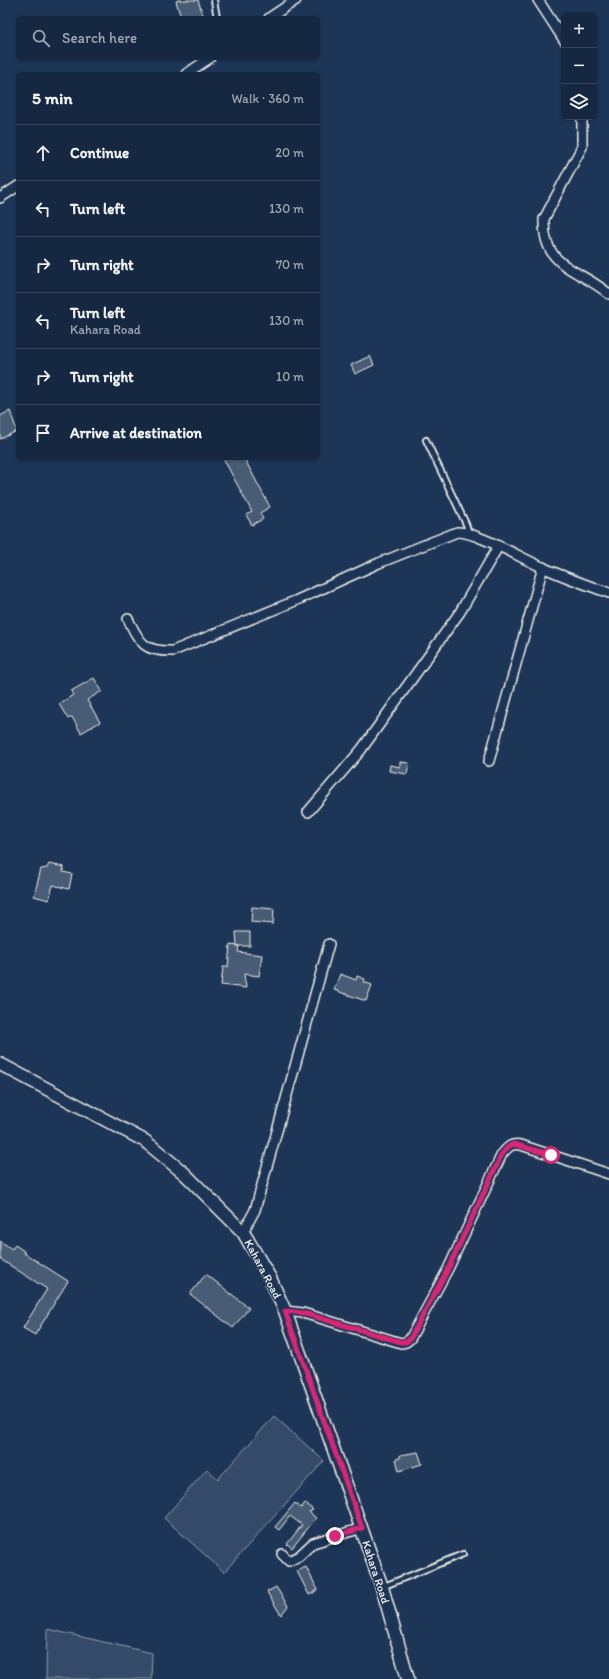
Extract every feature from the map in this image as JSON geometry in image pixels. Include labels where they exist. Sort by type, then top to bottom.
[{"type":"street","points":[[272,16],[296,0]]},
{"type":"street","points":[[538,0],[561,35]]},
{"type":"street","points":[[189,72],[207,60]]},
{"type":"street","points":[[582,120],[582,147],[544,218],[544,230],[554,257],[562,264],[595,282],[609,294]]},
{"type":"street","points":[[0,198],[16,187]]},
{"type":"street","points":[[128,619],[134,632],[147,648],[158,651],[173,651],[280,607],[378,563],[451,533],[463,532],[543,568],[609,593]]},
{"type":"street","points":[[308,812],[361,750],[460,612],[498,547]]},
{"type":"street","points":[[489,762],[543,568]]},
{"type":"street","points":[[243,1232],[255,1210],[329,944]]},
{"type":"street","name":"Kahara Road","points":[[0,1064],[145,1141],[185,1174],[243,1232],[270,1278],[285,1311],[382,1587],[408,1679]]},
{"type":"street","points":[[285,1311],[303,1313],[401,1342],[406,1342],[410,1339],[448,1269],[502,1154],[508,1147],[514,1144],[521,1145],[609,1174]]},
{"type":"street","points":[[282,1554],[289,1561],[299,1556],[313,1543],[362,1528]]},
{"type":"lane","points":[[214,0],[217,16]]},
{"type":"lane","points":[[426,440],[466,524],[469,534]]},
{"type":"lane","points":[[382,1587],[464,1554]]},
{"type":"shaded area","points":[[274,1416],[324,1461],[224,1572],[164,1518],[207,1469],[218,1479]]},
{"type":"shaded area","points":[[47,1629],[152,1653],[151,1679],[46,1679]]},
{"type":"building","points":[[198,0],[203,16],[180,16],[176,1]]},
{"type":"building","points":[[370,356],[374,365],[355,374],[351,365]]},
{"type":"building","points":[[10,411],[16,431],[0,439],[0,416]]},
{"type":"building","points":[[224,460],[245,460],[270,507],[260,513],[263,519],[252,525],[246,515],[252,512]]},
{"type":"building","points":[[94,678],[102,691],[87,700],[100,722],[81,733],[72,717],[68,719],[59,704],[73,695],[71,691]]},
{"type":"building","points":[[400,762],[409,763],[407,774],[389,771],[390,765],[400,767]]},
{"type":"building","points":[[49,864],[64,867],[63,872],[72,874],[69,889],[53,885],[49,900],[34,896],[41,869],[47,868]]},
{"type":"building","points":[[252,907],[274,909],[273,924],[251,922]]},
{"type":"building","points":[[236,932],[250,932],[250,946],[237,946]]},
{"type":"building","points":[[230,945],[239,946],[238,952],[262,955],[259,976],[244,974],[246,988],[221,985],[223,967],[228,967]]},
{"type":"building","points":[[340,974],[356,980],[357,976],[365,979],[364,982],[372,985],[366,1001],[334,990]]},
{"type":"building","points":[[0,1241],[12,1249],[15,1245],[24,1251],[24,1253],[68,1281],[35,1335],[23,1328],[47,1289],[0,1259]]},
{"type":"building","points":[[206,1274],[249,1308],[233,1328],[190,1294]]},
{"type":"building","points":[[418,1452],[422,1464],[399,1471],[396,1459],[400,1458],[400,1455]]},
{"type":"building","points":[[295,1503],[301,1508],[305,1503],[313,1510],[309,1512],[316,1518],[292,1548],[287,1544],[302,1525],[290,1516],[279,1530],[275,1527]]},
{"type":"building","points":[[306,1567],[318,1590],[309,1595],[297,1571]]},
{"type":"building","points":[[276,1587],[288,1606],[281,1615],[267,1592]]},
{"type":"route","points":[[335,1536],[362,1528],[285,1311],[303,1313],[401,1342],[406,1342],[410,1339],[448,1269],[502,1154],[508,1147],[514,1144],[551,1155]]}]
